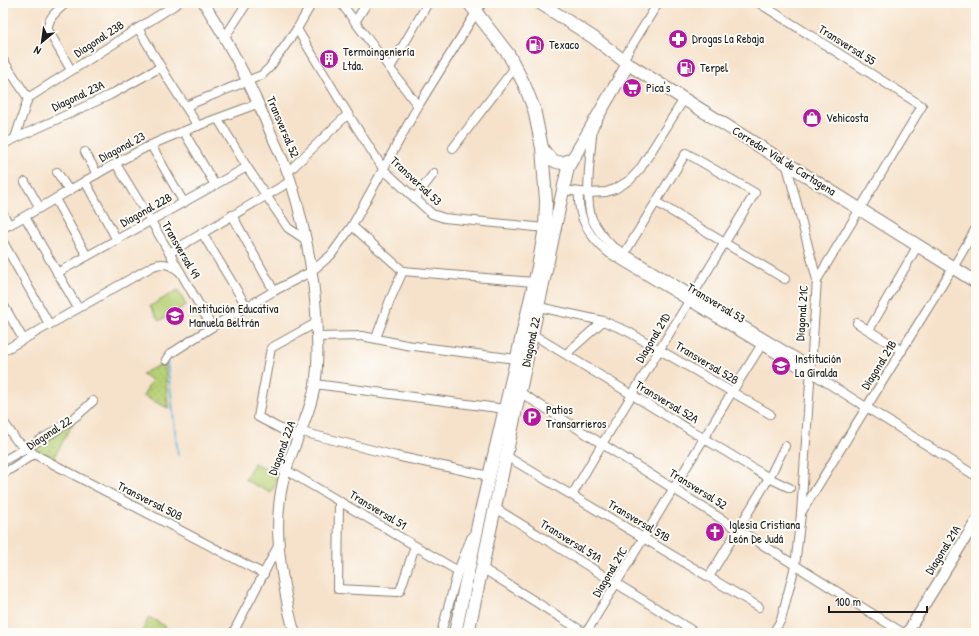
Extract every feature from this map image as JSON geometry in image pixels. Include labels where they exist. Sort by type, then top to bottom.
[{"type":"main road","name":"Corredor Vial de Cartagena","points":[[540,3],[684,99],[786,162],[862,206],[918,245],[976,273]]},
{"type":"main road","name":"Diagonal 22","points":[[455,633],[481,511],[534,282],[545,228],[546,201],[542,148],[534,109],[516,66],[476,6]]},
{"type":"main road","name":"Corredor Vial de Cartagena","points":[[627,60],[955,264],[976,282]]},
{"type":"main road","name":"Diagonal 22","points":[[468,633],[521,393],[532,334],[568,167],[576,156],[627,60]]},
{"type":"main road","points":[[542,148],[549,158],[560,163],[571,160],[576,156]]},
{"type":"main road","points":[[546,201],[551,193],[564,190]]},
{"type":"street","points":[[66,3],[51,16],[47,25],[48,30],[71,70]]},
{"type":"street","name":"Diagonal 23B","points":[[28,98],[178,3]]},
{"type":"street","name":"Transversal 52","points":[[204,3],[225,36],[249,81],[289,177],[306,240],[312,271]]},
{"type":"street","points":[[225,36],[247,3]]},
{"type":"street","points":[[186,106],[249,81],[266,72],[297,29],[312,3]]},
{"type":"street","points":[[341,3],[418,106]]},
{"type":"street","points":[[355,22],[367,3]]},
{"type":"street","points":[[390,68],[428,3]]},
{"type":"street","name":"Diagonal 22","points":[[627,60],[658,3]]},
{"type":"street","name":"Transversal 55","points":[[759,3],[922,106],[862,206]]},
{"type":"street","points":[[166,360],[170,354],[212,327],[312,271],[331,255],[352,226],[418,106],[476,6]]},
{"type":"street","points":[[138,28],[198,126]]},
{"type":"street","name":"Transversal 53","points":[[297,29],[348,114],[384,170],[432,214],[444,218],[545,228]]},
{"type":"street","points":[[4,65],[28,98],[15,138]]},
{"type":"street","points":[[453,148],[516,66]]},
{"type":"street","name":"Diagonal 23A","points":[[3,144],[110,95],[161,67]]},
{"type":"street","points":[[564,190],[589,193],[606,192],[615,189],[630,180],[640,169],[684,99]]},
{"type":"street","name":"Diagonal 23","points":[[6,226],[25,217],[97,174],[151,145],[259,103]]},
{"type":"street","points":[[169,253],[266,195],[289,177],[348,114]]},
{"type":"street","points":[[218,119],[247,167],[288,228],[306,240]]},
{"type":"street","name":"Transversal 53","points":[[593,125],[589,193],[590,213],[599,232],[612,246],[623,256],[764,342],[801,369],[810,372],[976,476]]},
{"type":"street","points":[[184,132],[215,185]]},
{"type":"street","points":[[151,145],[184,202]]},
{"type":"street","points":[[85,152],[97,174]]},
{"type":"street","name":"Diagonal 21D","points":[[572,495],[756,193],[686,153],[656,202]]},
{"type":"street","name":"Diagonal 21C","points":[[786,162],[817,280],[801,514],[795,566]]},
{"type":"street","name":"Transversal 49","points":[[116,164],[151,221],[178,271],[212,327]]},
{"type":"street","name":"Diagonal 22B","points":[[57,272],[247,167]]},
{"type":"street","points":[[57,172],[69,191]]},
{"type":"street","points":[[415,198],[434,172]]},
{"type":"street","points":[[85,181],[117,240]]},
{"type":"street","points":[[25,182],[40,208]]},
{"type":"street","name":"Transversal 53","points":[[579,192],[580,210],[588,231],[600,246],[609,253],[623,256]]},
{"type":"street","points":[[54,199],[86,256]]},
{"type":"street","points":[[623,256],[656,202],[786,279]]},
{"type":"street","points":[[817,280],[862,206]]},
{"type":"street","points":[[3,214],[6,226]]},
{"type":"street","points":[[232,215],[274,291]]},
{"type":"street","points":[[25,217],[78,308]]},
{"type":"street","points":[[352,226],[403,271],[534,282]]},
{"type":"street","name":"Diagonal 21B","points":[[801,514],[976,228]]},
{"type":"street","points":[[202,233],[247,307]]},
{"type":"street","points":[[3,242],[49,324]]},
{"type":"street","points":[[869,330],[918,245]]},
{"type":"street","points":[[3,351],[157,265],[164,263],[170,265],[178,271]]},
{"type":"street","name":"Diagonal 22A","points":[[295,633],[283,582],[278,546],[279,505],[286,470],[311,404],[315,384],[317,337],[312,271]]},
{"type":"street","points":[[376,338],[390,300],[403,271]]},
{"type":"street","points":[[3,304],[23,339]]},
{"type":"street","name":"Transversal 52B","points":[[539,307],[603,321],[627,331],[770,414]]},
{"type":"street","points":[[566,354],[603,321]]},
{"type":"street","points":[[316,323],[272,348],[258,417],[300,435],[489,476]]},
{"type":"street","points":[[857,323],[902,351]]},
{"type":"street","name":"Transversal 52A","points":[[532,334],[769,478],[790,488]]},
{"type":"street","points":[[317,337],[351,336],[376,338],[406,346],[516,359]]},
{"type":"street","name":"Diagonal 21C","points":[[586,633],[732,392],[764,342]]},
{"type":"street","points":[[315,384],[505,409]]},
{"type":"street","name":"Transversal 52","points":[[521,393],[903,633]]},
{"type":"street","name":"Diagonal 22","points":[[3,461],[41,440],[85,410],[93,401]]},
{"type":"street","name":"Transversal 50B","points":[[3,421],[10,433],[34,454],[264,574],[274,572],[280,575],[283,582]]},
{"type":"street","points":[[709,577],[769,478],[785,446]]},
{"type":"street","points":[[3,474],[34,454]]},
{"type":"street","name":"Transversal 51B","points":[[506,456],[759,607]]},
{"type":"street","name":"Transversal 51","points":[[286,470],[458,571]]},
{"type":"street","points":[[339,501],[338,589],[400,591],[415,546]]},
{"type":"street","name":"Transversal 51A","points":[[495,508],[696,633]]},
{"type":"street","points":[[441,633],[458,571],[481,511]]},
{"type":"street","name":"Diagonal 21A","points":[[907,633],[976,521]]},
{"type":"street","points":[[233,633],[278,546]]},
{"type":"street","points":[[773,633],[781,620],[795,566]]},
{"type":"street","points":[[482,568],[586,633]]},
{"type":"green space","points":[[178,290],[186,305],[159,321],[150,306]]},
{"type":"green space","points":[[165,362],[168,408],[143,396],[152,380],[142,374]]},
{"type":"green space","points":[[74,422],[53,459],[34,449]]},
{"type":"green space","points":[[254,463],[279,476],[271,493],[245,480]]},
{"type":"green space","points":[[149,617],[165,626],[161,633],[141,633]]},
{"type":"waterway","points":[[167,361],[178,455]]},
{"type":"place","name":"Drogas La Rebaja","points":[[678,39]]},
{"type":"place","name":"Texaco","points":[[535,45]]},
{"type":"place","name":"Termoingeniería Ltda.","points":[[329,59]]},
{"type":"place","name":"Terpel","points":[[686,68]]},
{"type":"place","name":"Pica's","points":[[632,88]]},
{"type":"place","name":"Vehicosta","points":[[812,118]]},
{"type":"place","name":"Institución Educativa Manuela Beltrán","points":[[175,316]]},
{"type":"place","name":"Institución La Giralda","points":[[781,366]]},
{"type":"place","name":"Patios Transarrieros","points":[[532,417]]},
{"type":"place","name":"Iglesia Cristiana León De Judá","points":[[715,532]]}]
